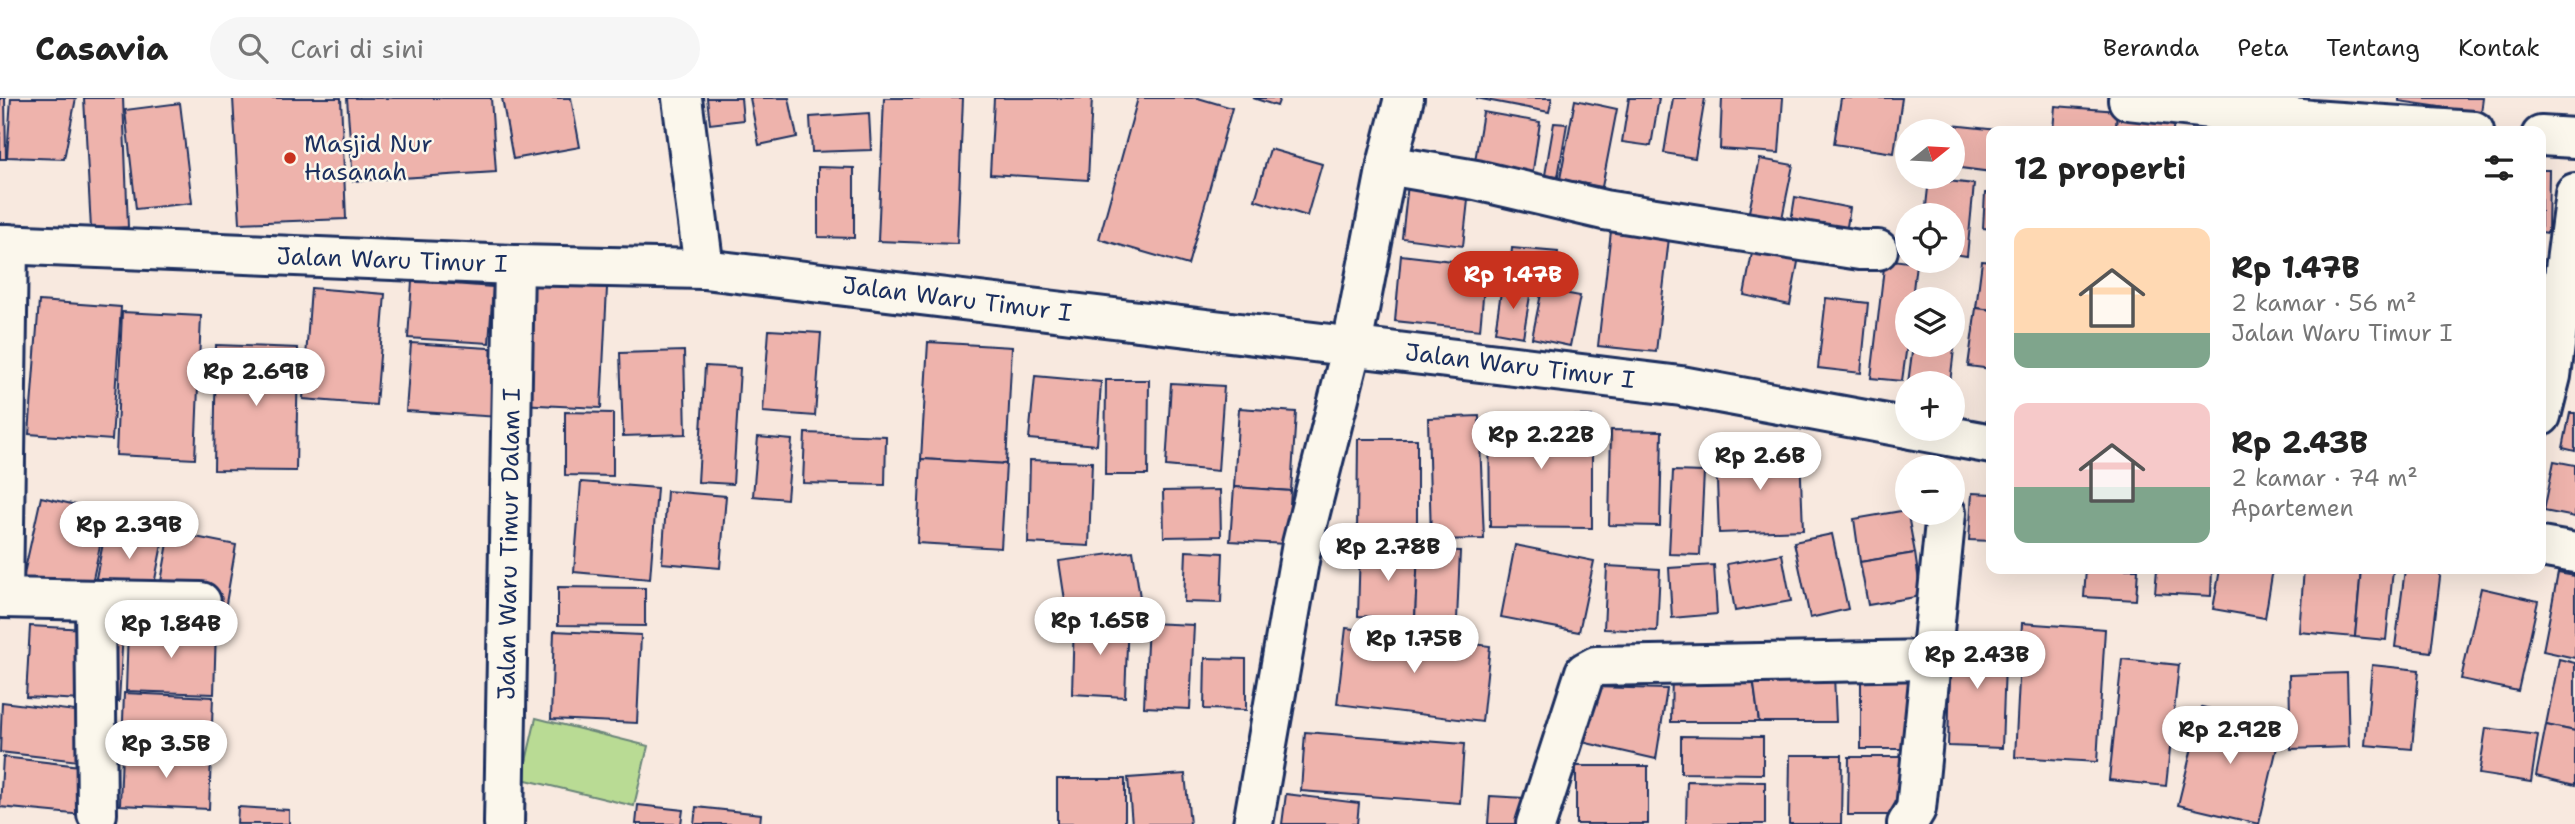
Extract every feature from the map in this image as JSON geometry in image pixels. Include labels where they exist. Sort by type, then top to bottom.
[{"type":"street","points":[[682,98],[704,269]]},
{"type":"street","points":[[1253,824],[1303,544],[1352,345],[1387,165],[1404,98]]},
{"type":"street","points":[[2128,100],[2311,120],[2400,126]]},
{"type":"street","points":[[2546,136],[2575,138]]},
{"type":"street","points":[[1387,165],[1476,180],[1604,210],[1860,250],[1878,250]]},
{"type":"street","points":[[2546,396],[2551,376],[2575,193]]},
{"type":"street","points":[[4,244],[3,598],[201,602]]},
{"type":"street","name":"Jalan Waru Timur I","points":[[4,244],[514,265],[704,269],[1681,386],[1895,425]]},
{"type":"street","name":"Jalan Waru Timur Dalam I","points":[[504,824],[514,265]]},
{"type":"street","name":"Jalan Waru Timur I","points":[[1932,441],[1952,452],[1986,445]]},
{"type":"street","points":[[1907,824],[1916,809],[1945,525]]},
{"type":"street","points":[[2546,548],[2575,553]]},
{"type":"street","points":[[94,600],[97,814]]},
{"type":"street","points":[[1536,824],[1578,690],[1585,672],[1596,666],[1931,660]]},
{"type":"green space","points":[[536,718],[648,746],[634,806],[522,779]]},
{"type":"building","points":[[0,98],[5,98],[6,159],[0,159]]},
{"type":"building","points":[[11,98],[76,98],[64,159],[7,157]]},
{"type":"building","points":[[84,98],[123,98],[128,227],[91,229]]},
{"type":"building","name":"Masjid Nur Hasanah","points":[[233,98],[341,98],[346,219],[240,223]]},
{"type":"building","points":[[347,98],[491,98],[496,172],[353,181]]},
{"type":"building","points":[[502,98],[571,98],[580,147],[513,159]]},
{"type":"building","points":[[707,98],[741,98],[743,120],[710,124]]},
{"type":"building","points":[[750,98],[789,98],[797,137],[759,145]]},
{"type":"building","points":[[884,98],[963,98],[957,244],[878,241]]},
{"type":"building","points":[[994,98],[1092,98],[1088,180],[990,174]]},
{"type":"building","points":[[1138,98],[1198,98],[1232,108],[1188,265],[1099,239]]},
{"type":"building","points":[[1253,98],[1280,98],[1277,106]]},
{"type":"building","points":[[1476,98],[1552,98],[1549,112]]},
{"type":"building","points":[[1629,98],[1659,98],[1651,146],[1622,142]]},
{"type":"building","points":[[1673,98],[1705,98],[1695,158],[1664,153]]},
{"type":"building","points":[[1722,98],[1783,98],[1779,153],[1720,149]]},
{"type":"building","points":[[1841,98],[1902,98],[1899,119],[1895,119],[1894,153],[1834,144]]},
{"type":"building","points":[[2399,98],[2483,98],[2481,113],[2399,101]]},
{"type":"building","points":[[1575,100],[1617,109],[1602,187],[1560,179]]},
{"type":"building","points":[[180,103],[192,203],[136,209],[125,110]]},
{"type":"building","points":[[2055,106],[2117,111],[2116,126],[2053,126]]},
{"type":"building","points":[[2117,111],[2174,115],[2173,126],[2116,126]]},
{"type":"building","points":[[1483,112],[1540,122],[1532,177],[1474,167]]},
{"type":"building","points":[[869,113],[871,150],[812,152],[810,117]]},
{"type":"building","points":[[1554,123],[1567,124],[1558,177],[1545,175]]},
{"type":"building","points":[[1965,126],[1986,129],[1986,171],[1965,169]]},
{"type":"building","points":[[1270,149],[1322,164],[1307,216],[1255,200]]},
{"type":"building","points":[[1760,159],[1793,165],[1779,233],[1746,226]]},
{"type":"building","points":[[818,167],[854,168],[854,238],[818,237]]},
{"type":"building","points":[[2546,170],[2549,170],[2546,233]]},
{"type":"building","points":[[1965,183],[1974,184],[1967,256],[1965,203],[1926,203],[1928,189],[1965,189]]},
{"type":"building","points":[[1408,184],[1469,191],[1463,246],[1402,238]]},
{"type":"building","points":[[1985,193],[1986,193],[1986,228],[1983,228]]},
{"type":"building","points":[[1795,197],[1850,208],[1844,245],[1789,234]]},
{"type":"building","points":[[1612,222],[1670,229],[1656,352],[1598,346]]},
{"type":"building","points":[[1755,237],[1801,246],[1790,305],[1744,295]]},
{"type":"building","points":[[1512,248],[1558,252],[1555,286],[1509,282]]},
{"type":"building","points":[[1401,255],[1486,265],[1480,330],[1395,321]]},
{"type":"building","points":[[1885,259],[1895,260],[1895,273],[1915,273],[1913,287],[1895,287],[1895,357],[1905,357],[1903,371],[1895,371],[1895,380],[1871,378]]},
{"type":"building","points":[[1982,261],[1986,261],[1986,309],[1976,308]]},
{"type":"building","points":[[412,281],[493,287],[489,343],[408,338]]},
{"type":"building","points":[[524,284],[607,288],[601,408],[518,404]]},
{"type":"building","points":[[1502,285],[1531,290],[1523,337],[1495,332]]},
{"type":"building","points":[[311,288],[385,294],[376,405],[303,399]]},
{"type":"building","points":[[1542,289],[1580,296],[1570,346],[1532,338]]},
{"type":"building","points":[[1826,298],[1868,303],[1861,373],[1818,368]]},
{"type":"building","points":[[39,301],[121,307],[112,440],[29,434]]},
{"type":"building","points":[[1976,308],[1986,309],[1986,368],[1968,366]]},
{"type":"building","points":[[122,312],[201,316],[195,459],[116,455]]},
{"type":"building","points":[[769,330],[821,333],[815,416],[763,412]]},
{"type":"building","points":[[928,342],[1012,347],[1006,464],[921,459]]},
{"type":"building","points":[[411,343],[503,349],[499,417],[406,411]]},
{"type":"building","points":[[216,345],[298,348],[296,471],[214,470]]},
{"type":"building","points":[[684,351],[686,434],[623,436],[620,353]]},
{"type":"building","points":[[1911,357],[1953,357],[1951,371],[1910,371]]},
{"type":"building","points":[[705,366],[740,368],[733,484],[698,482]]},
{"type":"building","points":[[1035,376],[1101,382],[1097,445],[1029,439]]},
{"type":"building","points":[[1106,380],[1149,380],[1148,475],[1105,475]]},
{"type":"building","points":[[1171,383],[1224,386],[1218,471],[1166,466]]},
{"type":"building","points":[[1239,408],[1296,412],[1291,491],[1234,487]]},
{"type":"building","points":[[565,412],[613,413],[613,476],[565,475]]},
{"type":"building","points":[[2570,413],[2575,413],[2575,451],[2563,448]]},
{"type":"building","points":[[1489,415],[1592,416],[1592,528],[1490,527]]},
{"type":"building","points":[[1479,416],[1484,539],[1431,540],[1428,418]]},
{"type":"building","points":[[1611,430],[1662,431],[1660,526],[1609,525]]},
{"type":"building","points":[[805,433],[886,436],[885,485],[803,483]]},
{"type":"building","points":[[758,437],[792,440],[787,499],[753,496]]},
{"type":"building","points":[[1358,439],[1417,439],[1417,534],[1357,533]]},
{"type":"building","points":[[1800,452],[1803,530],[1719,533],[1716,455]]},
{"type":"building","points":[[921,459],[1006,464],[1001,548],[917,543]]},
{"type":"building","points":[[1030,460],[1092,462],[1089,546],[1028,543]]},
{"type":"building","points":[[2554,461],[2575,465],[2575,517],[2546,511]]},
{"type":"building","points":[[1673,471],[1704,472],[1700,555],[1669,554]]},
{"type":"building","points":[[581,482],[657,488],[650,579],[574,572]]},
{"type":"building","points":[[1234,487],[1291,491],[1287,544],[1230,541]]},
{"type":"building","points":[[1220,490],[1221,536],[1164,537],[1163,491]]},
{"type":"building","points":[[667,491],[726,496],[720,568],[662,563]]},
{"type":"building","points":[[1972,493],[1986,494],[1986,541],[1969,540]]},
{"type":"building","points":[[41,497],[107,512],[89,598],[22,583]]},
{"type":"building","points":[[1895,512],[1895,525],[1910,525],[1915,553],[1860,562],[1854,519]]},
{"type":"building","points":[[109,513],[166,524],[149,610],[92,598]]},
{"type":"building","points":[[170,532],[236,545],[222,627],[155,615]]},
{"type":"building","points":[[1832,534],[1848,609],[1810,618],[1794,542]]},
{"type":"building","points":[[1515,545],[1594,561],[1579,632],[1501,617]]},
{"type":"building","points":[[1360,547],[1418,550],[1415,619],[1358,616]]},
{"type":"building","points":[[1418,550],[1460,551],[1457,620],[1415,619]]},
{"type":"building","points":[[1133,551],[1141,604],[1067,614],[1059,561]]},
{"type":"building","points":[[1186,551],[1223,553],[1221,603],[1184,602]]},
{"type":"building","points":[[1915,553],[1921,596],[1868,605],[1860,562]]},
{"type":"building","points":[[1782,554],[1791,601],[1735,611],[1727,564]]},
{"type":"building","points":[[1714,565],[1717,614],[1672,618],[1669,568]]},
{"type":"building","points":[[1607,566],[1660,569],[1657,631],[1604,629]]},
{"type":"building","points":[[2558,573],[2575,576],[2575,658],[2543,651]]},
{"type":"building","points":[[2086,574],[2138,574],[2136,600],[2084,597]]},
{"type":"building","points":[[2157,574],[2212,574],[2211,596],[2155,593]]},
{"type":"building","points":[[2219,574],[2272,574],[2265,618],[2213,609]]},
{"type":"building","points":[[2304,574],[2361,574],[2355,637],[2299,632]]},
{"type":"building","points":[[2361,574],[2393,574],[2386,640],[2355,637]]},
{"type":"building","points":[[2404,574],[2440,574],[2431,652],[2395,647]]},
{"type":"building","points":[[558,587],[645,588],[645,626],[558,625]]},
{"type":"building","points":[[2481,588],[2538,601],[2518,691],[2461,679]]},
{"type":"building","points":[[1074,617],[1128,619],[1125,697],[1072,694]]},
{"type":"building","points":[[1148,623],[1194,625],[1190,709],[1144,707]]},
{"type":"building","points":[[2022,623],[2105,629],[2097,762],[2015,757]]},
{"type":"building","points":[[30,626],[123,631],[119,702],[26,697]]},
{"type":"building","points":[[128,627],[216,630],[214,694],[126,691]]},
{"type":"building","points":[[1346,628],[1490,646],[1482,722],[1337,704]]},
{"type":"building","points":[[554,631],[641,635],[637,723],[551,719]]},
{"type":"building","points":[[1951,634],[2006,636],[2002,748],[1948,746]]},
{"type":"building","points":[[1205,658],[1246,659],[1246,710],[1204,709]]},
{"type":"building","points":[[2122,659],[2179,665],[2166,786],[2109,780]]},
{"type":"building","points":[[2559,659],[2575,663],[2575,731],[2546,725]]},
{"type":"building","points":[[2372,665],[2419,670],[2412,749],[2365,745]]},
{"type":"building","points":[[1752,670],[1759,722],[1671,722],[1672,673]]},
{"type":"building","points":[[1752,670],[1834,675],[1836,722],[1759,722]]},
{"type":"building","points":[[2347,673],[2349,747],[2291,749],[2289,675]]},
{"type":"building","points":[[1861,677],[1920,678],[1920,749],[1861,749]]},
{"type":"building","points":[[1592,687],[1667,689],[1656,759],[1582,742]]},
{"type":"building","points":[[124,693],[213,697],[211,752],[122,748]]},
{"type":"building","points":[[2,702],[92,713],[87,762],[0,752]]},
{"type":"building","points":[[2202,707],[2282,726],[2259,824],[2178,805]]},
{"type":"building","points":[[2546,725],[2575,731],[2575,785],[2536,776]]},
{"type":"building","points":[[2486,728],[2538,735],[2531,782],[2479,774]]},
{"type":"building","points":[[1305,732],[1464,744],[1460,803],[1301,791]]},
{"type":"building","points":[[1681,736],[1763,737],[1763,774],[1681,773]]},
{"type":"building","points":[[122,752],[211,756],[209,809],[120,805]]},
{"type":"building","points":[[1790,755],[1842,755],[1841,824],[1789,824]]},
{"type":"building","points":[[3,757],[88,767],[83,815],[0,807]]},
{"type":"building","points":[[1849,757],[1909,757],[1908,815],[1848,815]]},
{"type":"building","points":[[1576,766],[1648,766],[1648,824],[1576,824]]},
{"type":"building","points":[[1185,774],[1190,824],[1132,824],[1128,778]]},
{"type":"building","points":[[1057,779],[1125,779],[1125,824],[1057,824]]},
{"type":"building","points":[[1687,781],[1765,782],[1765,824],[1686,824]]},
{"type":"building","points":[[1286,794],[1359,803],[1357,824],[1282,824]]},
{"type":"building","points":[[1490,796],[1525,798],[1524,824],[1488,824]]},
{"type":"building","points":[[638,805],[683,810],[681,824],[636,824]]},
{"type":"building","points":[[238,807],[289,810],[289,824],[237,824]]},
{"type":"building","points":[[696,807],[761,814],[760,824],[694,824]]},
{"type":"place","name":"Masjid Nur Hasanah","points":[[290,158]]}]
